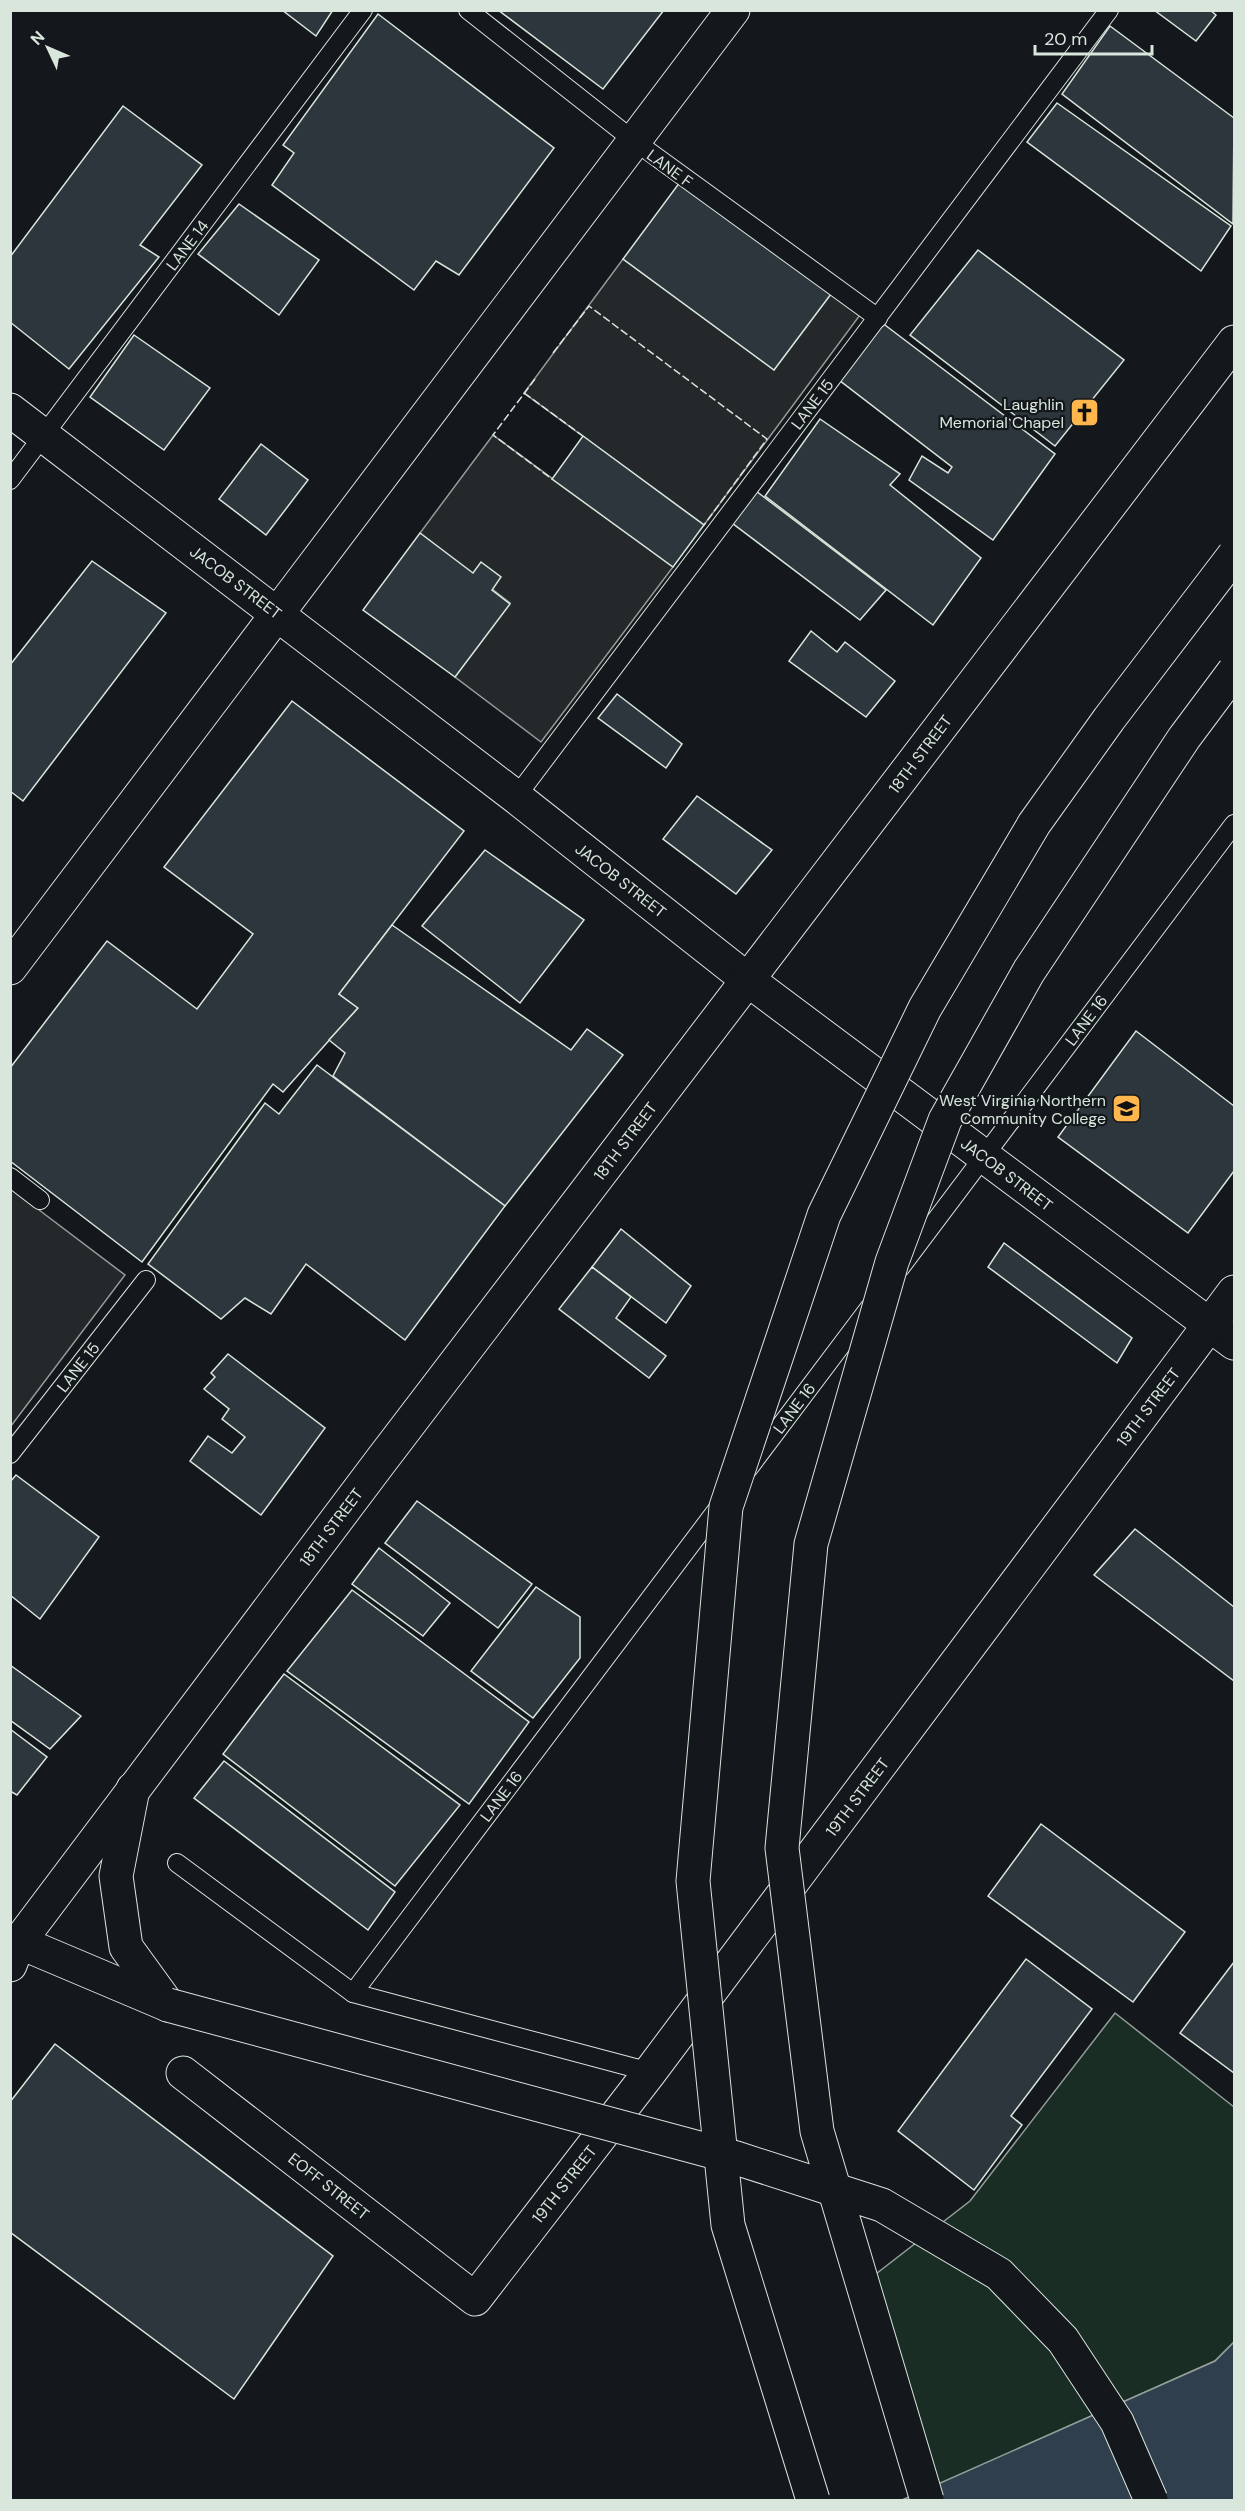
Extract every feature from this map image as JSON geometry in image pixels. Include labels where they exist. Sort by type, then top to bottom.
[{"type":"main road","points":[[10,968],[732,10]]},
{"type":"main road","name":"18TH STREET","points":[[15,1954],[133,1790],[1234,342]]},
{"type":"main road","name":"JACOB STREET","points":[[10,410],[516,797],[748,980],[1222,1334]]},
{"type":"main road","points":[[813,2500],[728,2225],[693,1881],[726,1507],[824,1215],[925,1008],[1035,824],[1109,719],[1234,555]]},
{"type":"main road","points":[[927,2500],[817,2131],[782,1848],[812,1544],[892,1262],[945,1120],[1029,971],[1184,738],[1234,671]]},
{"type":"main road","name":"19TH STREET","points":[[475,2299],[1222,1334],[1234,1292]]},
{"type":"main road","points":[[133,1790],[116,1876],[124,1936],[126,1947],[168,2005]]},
{"type":"main road","points":[[15,1954],[168,2005],[736,2158],[882,2205],[999,2274],[1063,2340],[1117,2422],[1151,2500]]},
{"type":"main road","name":"EOFF STREET","points":[[183,2073],[475,2299]]},
{"type":"lane","name":"LANE 14","points":[[10,480],[363,10]]},
{"type":"lane","name":"LANE F","points":[[468,10],[633,140],[878,318]]},
{"type":"lane","name":"LANE 15","points":[[516,797],[1108,10]]},
{"type":"lane","name":"LANE 16","points":[[353,1993],[1234,824]]},
{"type":"lane","points":[[10,1177],[40,1200]]},
{"type":"lane","name":"LANE 15","points":[[10,1454],[146,1281]]},
{"type":"lane","points":[[177,1863],[353,1993],[650,2072]]},
{"type":"green space","points":[[1115,2013],[1234,2107],[1234,2342],[1215,2361],[924,2491],[863,2284],[970,2201]]},
{"type":"shaded area","points":[[623,259],[774,370],[831,294],[860,315],[704,525],[524,393]]},
{"type":"shaded area","points":[[493,435],[673,567],[541,742],[455,677],[510,603],[420,533]]},
{"type":"shaded area","points":[[10,1188],[125,1275],[11,1426],[10,1426]]},
{"type":"water","points":[[1234,2342],[1234,2500],[902,2500],[1215,2361]]},
{"type":"building","points":[[282,10],[333,10],[316,36]]},
{"type":"building","points":[[498,10],[664,10],[603,89]]},
{"type":"building","points":[[1154,10],[1210,10],[1216,15],[1196,41]]},
{"type":"building","points":[[378,14],[554,148],[459,275],[436,261],[414,290],[272,185],[294,153],[283,145]]},
{"type":"building","points":[[1110,26],[1234,118],[1233,224],[1062,94]]},
{"type":"building","points":[[1057,103],[1231,226],[1201,271],[1027,142]]},
{"type":"building","points":[[123,106],[202,165],[140,245],[159,257],[69,369],[10,322],[10,257]]},
{"type":"building","points":[[680,182],[831,294],[774,370],[623,259]]},
{"type":"building","points":[[239,204],[319,260],[279,315],[198,254]]},
{"type":"building","points":[[978,250],[1124,360],[1055,446],[910,335]]},
{"type":"building","points":[[881,322],[1055,454],[993,540],[909,480],[922,456],[948,473],[952,467],[839,380]]},
{"type":"building","points":[[134,335],[210,388],[164,450],[90,397]]},
{"type":"building","points":[[820,419],[900,474],[890,485],[981,558],[933,625],[765,496]]},
{"type":"building","points":[[583,436],[704,525],[673,567],[552,479]]},
{"type":"building","points":[[261,444],[308,480],[266,535],[219,499]]},
{"type":"building","points":[[756,491],[886,590],[860,620],[732,523]]},
{"type":"building","points":[[420,533],[473,573],[481,562],[501,577],[492,590],[510,604],[455,677],[363,610]]},
{"type":"building","points":[[92,561],[166,613],[23,801],[10,791],[10,665]]},
{"type":"building","points":[[811,631],[837,652],[845,642],[895,681],[866,717],[789,661]]},
{"type":"building","points":[[617,694],[682,744],[666,768],[598,718]]},
{"type":"building","points":[[292,701],[464,831],[339,994],[358,1008],[283,1092],[273,1084],[142,1262],[10,1161],[10,1068],[107,941],[197,1009],[253,934],[164,867]]},
{"type":"building","points":[[697,796],[772,850],[736,894],[663,839]]},
{"type":"building","points":[[485,850],[584,920],[520,1003],[422,926]]},
{"type":"building","points":[[392,925],[571,1050],[587,1029],[623,1055],[505,1206],[333,1076],[345,1053],[329,1040],[358,1008],[339,994]]},
{"type":"building","points":[[1136,1031],[1234,1106],[1234,1171],[1188,1233],[1058,1137]]},
{"type":"building","points":[[317,1065],[505,1206],[405,1340],[306,1264],[271,1314],[245,1298],[221,1319],[148,1264],[265,1103],[279,1114]]},
{"type":"building","points":[[621,1229],[691,1286],[666,1323],[592,1267]]},
{"type":"building","points":[[1004,1243],[1132,1338],[1117,1363],[988,1267]]},
{"type":"building","points":[[592,1267],[631,1297],[616,1318],[666,1356],[649,1378],[559,1309]]},
{"type":"building","points":[[228,1354],[325,1428],[261,1515],[190,1461],[208,1436],[232,1453],[245,1437],[222,1419],[229,1409],[204,1389],[215,1377],[211,1373]]},
{"type":"building","points":[[16,1475],[99,1537],[40,1619],[10,1595],[10,1482]]},
{"type":"building","points":[[417,1501],[532,1584],[498,1628],[385,1543]]},
{"type":"building","points":[[1135,1529],[1234,1607],[1234,1681],[1094,1575]]},
{"type":"building","points":[[379,1548],[450,1603],[423,1636],[352,1584]]},
{"type":"building","points":[[536,1587],[580,1617],[580,1658],[533,1718],[471,1671]]},
{"type":"building","points":[[352,1590],[529,1722],[469,1804],[287,1671]]},
{"type":"building","points":[[10,1665],[81,1716],[50,1749],[10,1720]]},
{"type":"building","points":[[284,1674],[460,1805],[395,1886],[223,1754]]},
{"type":"building","points":[[10,1729],[47,1757],[17,1795],[10,1791]]},
{"type":"building","points":[[224,1761],[395,1892],[368,1930],[194,1798]]},
{"type":"building","points":[[1041,1824],[1185,1932],[1133,2002],[988,1896]]},
{"type":"building","points":[[1026,1959],[1092,2009],[1011,2116],[1022,2125],[974,2190],[898,2131]]},
{"type":"building","points":[[1234,1962],[1234,2073],[1180,2033]]},
{"type":"building","points":[[55,2044],[333,2256],[234,2399],[10,2232],[10,2102]]},
{"type":"fence","points":[[553,353],[589,306],[767,439],[704,525]]},
{"type":"fence","points":[[535,379],[493,435],[552,479]]},
{"type":"fence","points":[[524,393],[583,436]]},
{"type":"place","name":"Laughlin Memorial Chapel","points":[[1085,413]]},
{"type":"place","name":"West Virginia Northern Community College","points":[[1127,1109]]}]
